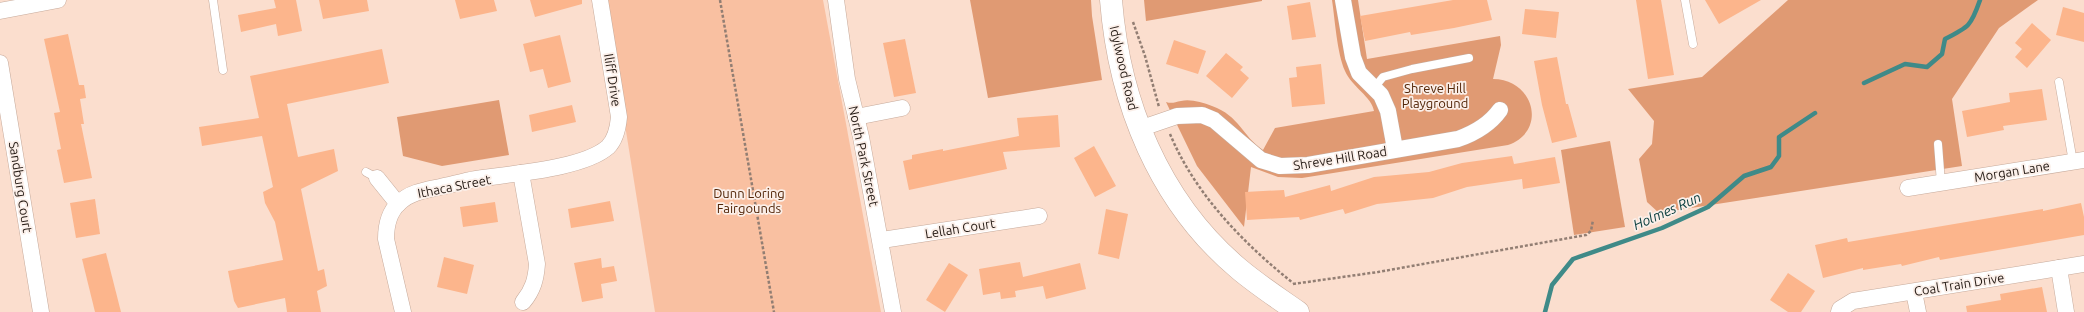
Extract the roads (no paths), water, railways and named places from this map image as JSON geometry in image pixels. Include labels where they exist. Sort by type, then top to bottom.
[{"type":"main road","name":"Idylwood Road","points":[[1111,0],[1117,51],[1127,92],[1152,159],[1169,189],[1188,216],[1207,238],[1238,268],[1298,312]]},
{"type":"street","points":[[0,11],[58,0]]},
{"type":"street","name":"Iliff Drive","points":[[600,0],[619,117],[615,138],[608,147],[600,153]]},
{"type":"street","name":"North Park Street","points":[[836,0],[847,79],[882,240],[893,312]]},
{"type":"street","points":[[1343,0],[1353,57],[1359,73],[1381,95],[1388,111],[1395,149]]},
{"type":"street","name":"Sandburg Court","points":[[0,63],[41,312]]},
{"type":"street","points":[[856,117],[902,108]]},
{"type":"street","name":"Shreve Hill Road","points":[[1140,130],[1164,119],[1190,114],[1202,115],[1214,120],[1261,160],[1280,166],[1308,165],[1466,136],[1487,124],[1500,110]]},
{"type":"street","name":"Ithaca Street","points":[[403,312],[386,239],[386,228],[390,215],[398,204],[409,196],[420,191],[471,180],[521,173],[573,163],[600,153]]},
{"type":"street","name":"Morgan Lane","points":[[1908,188],[2079,161]]},
{"type":"street","points":[[521,173],[537,264],[536,278],[530,292],[523,302]]},
{"type":"street","points":[[371,175],[398,204]]},
{"type":"street","name":"Lellah Court","points":[[882,240],[1039,216]]},
{"type":"street","name":"Coal Train Drive","points":[[1839,312],[1853,301],[2084,264]]},
{"type":"street","points":[[2059,268],[2066,312]]},
{"type":"street","points":[[1914,292],[1918,312]]},
{"type":"lane","points":[[213,0],[223,70]]},
{"type":"lane","points":[[1685,0],[1693,44]]},
{"type":"lane","points":[[1374,88],[1383,77],[1412,69],[1469,58]]},
{"type":"lane","points":[[2060,82],[2079,161]]},
{"type":"lane","points":[[1938,144],[1941,182]]},
{"type":"waterway","name":"Holmes Run","points":[[1864,83],[1905,64],[1927,67],[1942,54],[1945,39],[1959,32],[1968,25],[1980,0]]},
{"type":"waterway","name":"Holmes Run","points":[[1545,312],[1552,285],[1573,259],[1662,228],[1708,207],[1744,176],[1771,167],[1779,156],[1779,137],[1815,113]]},
{"type":"park label","name":"Shreve Hill Playground","points":[[1435,96]]},
{"type":"park label","name":"Dunn Loring Fairgounds","points":[[749,200]]}]
